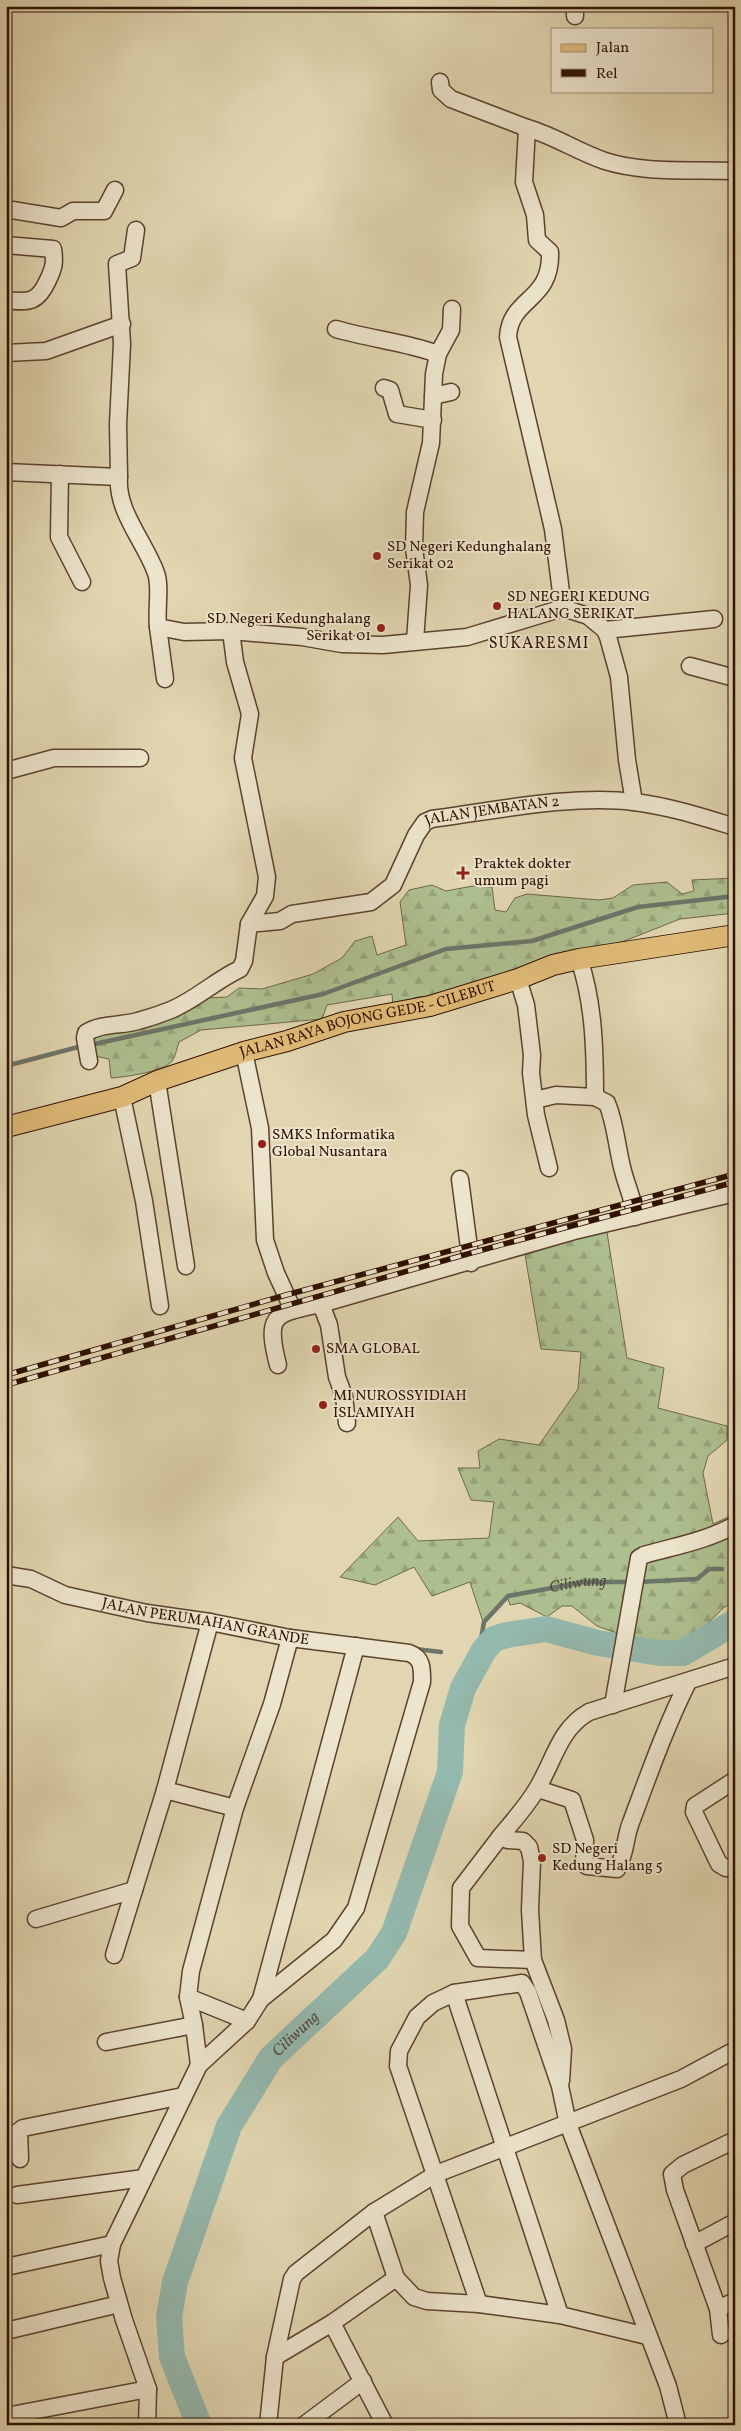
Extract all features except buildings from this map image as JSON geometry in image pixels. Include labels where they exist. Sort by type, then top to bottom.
[{"type":"main road","name":"JALAN RAYA BOJONG GEDE - CILEBUT","points":[[6,1127],[122,1097],[157,1081],[344,1022],[430,1006],[518,979],[553,965],[580,958],[735,935]]},
{"type":"street","points":[[440,82],[441,90],[451,100],[554,137],[604,160],[626,166],[735,171]]},
{"type":"street","points":[[528,128],[524,182],[535,215],[537,240],[550,252],[550,256],[545,285],[512,318],[509,323],[508,337],[553,529],[563,608]]},
{"type":"street","points":[[6,209],[61,218],[73,211],[104,211],[115,190]]},
{"type":"street","points":[[136,230],[132,258],[117,264],[122,324],[118,424],[120,499],[158,581],[156,604],[165,679]]},
{"type":"street","points":[[6,245],[53,249],[55,266],[42,294],[32,300],[22,302],[6,300]]},
{"type":"street","points":[[415,641],[419,585],[414,548],[415,512],[429,461],[433,420],[434,374],[438,354],[451,330],[452,309]]},
{"type":"street","points":[[6,353],[46,351],[122,324]]},
{"type":"street","points":[[336,329],[423,348],[438,354]]},
{"type":"street","points":[[384,388],[393,393],[397,414],[433,420]]},
{"type":"street","points":[[433,396],[450,392]]},
{"type":"street","points":[[6,472],[119,477]]},
{"type":"street","points":[[60,474],[59,537],[82,582]]},
{"type":"street","points":[[158,627],[184,632],[230,631],[357,645],[466,638],[563,608],[588,616],[605,630],[619,677],[627,760],[634,802]]},
{"type":"street","points":[[605,630],[714,619]]},
{"type":"street","points":[[88,1060],[85,1038],[86,1033],[93,1028],[138,1022],[178,1006],[210,988],[226,975],[240,969],[244,961],[249,924],[265,896],[267,877],[243,758],[250,714],[235,662],[230,631]]},
{"type":"street","points":[[690,666],[735,678]]},
{"type":"street","points":[[6,771],[54,758],[140,758]]},
{"type":"street","name":"JALAN JEMBATAN 2","points":[[249,924],[280,921],[292,914],[371,902],[393,885],[416,835],[425,822],[432,819],[591,801],[634,802],[698,816],[735,827]]},
{"type":"street","points":[[580,958],[590,1005],[594,1050],[595,1097]]},
{"type":"street","points":[[518,979],[526,1004],[532,1055],[531,1073],[549,1168]]},
{"type":"street","points":[[244,1052],[260,1128],[265,1240],[276,1273],[293,1310]]},
{"type":"street","points":[[157,1081],[186,1266]]},
{"type":"street","points":[[535,1100],[556,1095],[595,1097],[608,1103],[614,1119],[617,1145],[624,1174],[633,1200],[634,1216]]},
{"type":"street","points":[[122,1097],[144,1201],[160,1306]]},
{"type":"street","points":[[460,1179],[471,1263]]},
{"type":"street","points":[[278,1365],[272,1323],[277,1317],[293,1310],[471,1263],[574,1231],[735,1194]]},
{"type":"street","points":[[321,1304],[329,1325],[337,1377],[344,1396],[347,1423]]},
{"type":"street","points":[[612,1705],[639,1558],[720,1533],[735,1525]]},
{"type":"street","name":"JALAN PERUMAHAN GRANDE","points":[[6,1575],[31,1580],[65,1595],[104,1605],[210,1622],[290,1638],[409,1653],[416,1656],[420,1661],[422,1682],[356,1908],[334,1940],[261,1999]]},
{"type":"street","points":[[114,1955],[165,1790],[210,1622]]},
{"type":"street","points":[[199,2065],[194,2024],[188,1997],[191,1971],[235,1808],[272,1704],[290,1638]]},
{"type":"street","points":[[147,2425],[148,2389],[119,2304],[109,2261],[112,2244],[170,2129],[183,2096],[199,2065],[247,2020],[261,1999],[356,1646]]},
{"type":"street","points":[[533,1960],[478,1958],[460,1926],[462,1888],[538,1789],[566,1730],[589,1712],[735,1666]]},
{"type":"street","points":[[538,1789],[572,1800],[585,1840],[584,1863],[587,1866],[617,1869],[622,1862],[625,1841],[655,1758],[688,1682]]},
{"type":"street","points":[[735,1780],[694,1806],[694,1812],[719,1864],[726,1868],[735,1867]]},
{"type":"street","points":[[165,1790],[235,1808]]},
{"type":"street","points":[[500,1837],[508,1840],[523,1841],[529,1847],[532,1861],[530,1910],[533,1960],[556,2020],[563,2049],[560,2086]]},
{"type":"street","points":[[36,1919],[134,1890]]},
{"type":"street","points":[[479,2304],[398,2066],[397,2056],[418,2017],[433,2003],[454,1994],[522,1983],[528,1992],[560,2086],[568,2124],[647,2336],[668,2386],[678,2425]]},
{"type":"street","points":[[454,1994],[560,2315]]},
{"type":"street","points":[[188,1997],[247,2020]]},
{"type":"street","points":[[106,2042],[194,2024]]},
{"type":"street","points":[[268,2425],[275,2357],[292,2279],[374,2212],[436,2174],[681,2079],[735,2050]]},
{"type":"street","points":[[20,2159],[18,2136],[19,2131],[23,2128],[183,2096]]},
{"type":"street","points":[[721,2335],[718,2310],[675,2190],[672,2174],[683,2165],[735,2140]]},
{"type":"street","points":[[17,2195],[144,2178]]},
{"type":"street","points":[[374,2212],[396,2278],[414,2297],[560,2315],[647,2336]]},
{"type":"street","points":[[694,2244],[735,2222]]},
{"type":"street","points":[[6,2267],[112,2244]]},
{"type":"street","points":[[275,2357],[332,2323],[396,2278]]},
{"type":"street","points":[[718,2310],[735,2301]]},
{"type":"street","points":[[6,2331],[119,2304]]},
{"type":"street","points":[[332,2323],[385,2425]]},
{"type":"street","points":[[304,2425],[363,2381]]},
{"type":"street","points":[[6,2416],[148,2389]]},
{"type":"green space","points":[[735,878],[735,913],[680,919],[622,942],[439,996],[417,997],[393,1006],[392,994],[327,1005],[322,1019],[201,1030],[179,1042],[172,1061],[167,1065],[134,1075],[111,1078],[109,1059],[95,1056],[92,1042],[103,1030],[207,998],[227,997],[239,988],[262,989],[313,974],[342,958],[355,941],[372,936],[377,955],[406,945],[400,902],[409,890],[432,885],[446,891],[473,886],[492,887],[495,910],[506,912],[515,898],[527,894],[599,900],[613,898],[633,885],[667,882],[682,894],[694,891],[692,880]]},
{"type":"green space","points":[[606,1226],[627,1358],[664,1368],[658,1408],[727,1426],[727,1440],[708,1456],[703,1473],[713,1524],[735,1514],[735,1601],[723,1608],[682,1650],[648,1644],[597,1626],[572,1606],[562,1606],[547,1617],[520,1603],[510,1605],[507,1596],[483,1622],[470,1582],[432,1596],[414,1567],[375,1585],[340,1577],[398,1517],[418,1541],[489,1538],[494,1502],[471,1500],[458,1468],[480,1468],[478,1451],[499,1439],[539,1445],[578,1389],[581,1352],[541,1349],[525,1255]]},
{"type":"waterway","points":[[90,1045],[323,994],[446,949],[532,941],[638,907],[735,896]]},
{"type":"waterway","points":[[6,1066],[82,1046]]},
{"type":"waterway","name":"Ciliwung","points":[[638,1582],[697,1579],[709,1569],[722,1569]]},
{"type":"waterway","name":"Ciliwung","points":[[477,1663],[484,1622],[508,1596],[584,1582],[631,1582]]},
{"type":"waterway","name":"Ciliwung","points":[[199,2425],[172,2357],[169,2317],[175,2282],[229,2126],[271,2058],[377,1959],[394,1933],[450,1772],[452,1725],[463,1688],[484,1650],[494,1639],[546,1629],[598,1643],[660,1653],[683,1653],[735,1622]]},
{"type":"waterway","points":[[415,1649],[441,1652]]},
{"type":"railway","points":[[6,1375],[286,1295],[735,1174]]},
{"type":"railway","points":[[6,1385],[471,1253],[735,1182]]},
{"type":"place","name":"SD Negeri Kedunghalang Serikat 02","points":[[377,556]]},
{"type":"place","name":"SD NEGERI KEDUNG HALANG SERIKAT","points":[[497,606]]},
{"type":"place","name":"SD Negeri Kedunghalang Serikat 01","points":[[381,628]]},
{"type":"place","name":"Praktek dokter umum pagi","points":[[463,873]]},
{"type":"place","name":"SMKS Informatika Global Nusantara","points":[[262,1144]]},
{"type":"place","name":"SMA GLOBAL","points":[[316,1349]]},
{"type":"place","name":"MI NUROSSYIDIAH ISLAMIYAH","points":[[323,1405]]},
{"type":"place","name":"SD Negeri Kedung Halang 5","points":[[542,1858]]},
{"type":"district","name":"SUKARESMI","points":[[539,644]]}]
